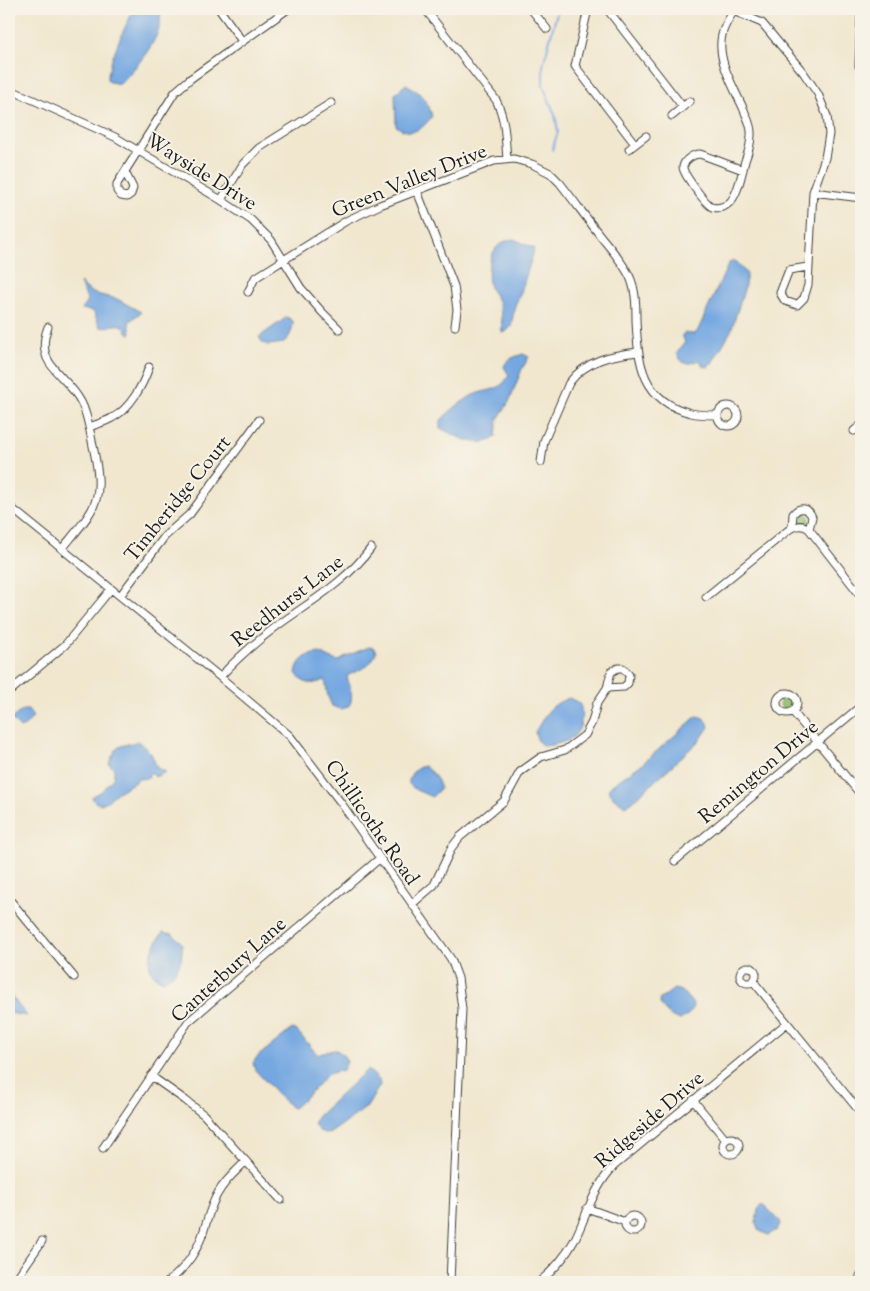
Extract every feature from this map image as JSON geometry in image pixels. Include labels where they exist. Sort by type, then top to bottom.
[{"type":"street","points":[[220,9],[242,41]]},
{"type":"street","points":[[125,172],[175,92],[190,78],[288,9]]},
{"type":"street","points":[[426,9],[499,106],[506,128],[507,159]]},
{"type":"street","points":[[531,9],[547,29]]},
{"type":"street","points":[[588,9],[575,66],[632,147],[646,136]]},
{"type":"street","points":[[607,9],[683,107]]},
{"type":"street","points":[[743,170],[700,154],[694,154],[687,160],[684,167],[685,174],[712,207],[719,208],[729,204],[734,199],[743,170],[751,135],[750,124],[728,77],[720,47],[722,34],[731,10],[762,23],[803,72],[818,94],[827,116],[829,134],[825,158],[813,192],[808,285],[804,298],[797,305],[785,301],[780,293],[789,270],[808,267]]},
{"type":"street","points":[[859,66],[861,15]]},
{"type":"street","name":"Wayside Drive","points":[[9,89],[115,136],[221,200],[260,228],[271,240],[301,288],[340,329]]},
{"type":"street","points":[[672,116],[690,101]]},
{"type":"street","points":[[221,200],[243,164],[260,148],[331,103]]},
{"type":"street","name":"Green Valley Drive","points":[[248,292],[255,278],[346,221],[380,205],[480,166],[507,159],[532,164],[550,173],[560,183],[630,276],[635,293],[638,352],[645,378],[656,395],[672,406],[692,414],[718,415]]},
{"type":"street","points":[[417,191],[454,286],[457,310],[455,326]]},
{"type":"street","points":[[813,192],[861,198]]},
{"type":"street","points":[[48,327],[44,343],[46,357],[81,401],[99,472],[99,490],[96,504],[90,515],[62,549]]},
{"type":"street","points":[[541,462],[544,441],[573,376],[596,361],[612,355],[638,352]]},
{"type":"street","points":[[89,427],[113,418],[125,408],[145,380],[149,367]]},
{"type":"street","name":"Timberidge Court","points":[[120,596],[165,536],[190,514],[259,420]]},
{"type":"street","points":[[854,431],[861,425]]},
{"type":"street","name":"Chillicothe Road","points":[[9,507],[220,677],[290,736],[451,959],[458,978],[462,1009],[451,1281]]},
{"type":"street","points":[[792,527],[793,514],[803,508],[812,517],[809,529]]},
{"type":"street","points":[[706,597],[792,527],[803,526],[809,529],[861,596]]},
{"type":"street","name":"Reedhurst Lane","points":[[220,677],[232,664],[277,626],[323,595],[353,570],[371,548]]},
{"type":"street","points":[[9,692],[66,644],[111,589]]},
{"type":"street","points":[[412,904],[434,885],[452,847],[460,837],[504,801],[520,772],[541,757],[565,750],[585,735],[592,722],[597,703],[607,688]]},
{"type":"street","name":"Remington Drive","points":[[675,861],[861,706]]},
{"type":"street","points":[[793,712],[861,795]]},
{"type":"street","name":"Canterbury Lane","points":[[103,1148],[188,1022],[379,859]]},
{"type":"street","points":[[9,899],[74,977]]},
{"type":"street","points":[[754,981],[861,1113]]},
{"type":"street","name":"Ridgeside Drive","points":[[539,1282],[562,1259],[574,1241],[599,1184],[614,1166],[787,1023]]},
{"type":"street","points":[[151,1076],[194,1106],[281,1200]]},
{"type":"street","points":[[693,1100],[726,1140]]},
{"type":"street","points":[[168,1282],[185,1267],[195,1251],[214,1200],[222,1187],[246,1162]]},
{"type":"street","points":[[587,1208],[625,1222]]},
{"type":"street","points":[[14,1282],[42,1241]]},
{"type":"green space","points":[[803,512],[809,516],[809,522],[795,521],[795,516]]},
{"type":"green space","points":[[784,696],[790,696],[794,703],[790,710],[784,710],[780,706],[780,700]]},
{"type":"water","points":[[134,9],[159,9],[161,18],[159,28],[149,49],[127,77],[120,84],[110,82],[107,80],[111,61]]},
{"type":"water","points":[[406,84],[423,97],[432,116],[420,128],[412,131],[396,126],[395,94]]},
{"type":"water","points":[[514,239],[534,248],[520,295],[515,305],[511,327],[506,332],[502,332],[502,320],[498,301],[491,290],[488,276],[492,255],[496,249],[500,244]]},
{"type":"water","points":[[734,260],[747,274],[731,331],[708,367],[703,366],[700,360],[684,363],[677,353],[685,342],[682,335],[684,333],[694,334],[697,332],[729,263]]},
{"type":"water","points":[[80,283],[92,293],[117,299],[141,312],[129,322],[131,333],[129,334],[122,325],[100,327],[93,311],[82,309],[88,301]]},
{"type":"water","points":[[287,317],[293,321],[293,324],[291,333],[284,343],[268,345],[262,342],[259,337]]},
{"type":"water","points":[[523,354],[529,357],[522,369],[509,402],[498,419],[496,437],[483,442],[468,441],[440,428],[442,419],[451,410],[474,395],[501,385],[509,375],[504,367],[505,364],[512,358]]},
{"type":"water","points":[[369,647],[374,648],[376,652],[371,662],[347,676],[351,703],[345,708],[340,709],[332,706],[328,697],[325,680],[309,683],[302,680],[296,673],[301,661],[311,655],[320,653],[340,661],[344,657]]},
{"type":"water","points":[[569,698],[580,703],[582,714],[579,730],[569,740],[542,746],[535,732],[552,707]]},
{"type":"water","points":[[23,710],[28,710],[33,717],[25,726],[20,728],[11,719]]},
{"type":"water","points":[[697,716],[705,719],[709,727],[700,740],[633,801],[625,806],[613,797],[608,790],[612,785],[642,764]]},
{"type":"water","points":[[138,741],[151,753],[157,768],[166,772],[155,777],[153,773],[150,773],[148,774],[149,778],[138,779],[102,804],[95,802],[92,798],[93,796],[102,791],[114,777],[114,769],[109,764],[117,748]]},
{"type":"water","points":[[424,766],[435,776],[440,785],[440,789],[432,797],[416,790],[409,784],[413,772]]},
{"type":"water","points":[[163,932],[173,934],[182,943],[182,949],[179,965],[173,974],[163,981],[151,971],[150,959],[155,945]]},
{"type":"water","points":[[674,989],[682,991],[693,1004],[691,1012],[680,1020],[667,1013],[659,1000]]},
{"type":"water","points":[[9,993],[27,1016],[9,1013]]},
{"type":"water","points":[[292,1029],[296,1030],[318,1055],[326,1051],[337,1050],[344,1056],[347,1062],[343,1070],[328,1074],[293,1108],[255,1070],[253,1063],[257,1057]]},
{"type":"water","points":[[368,1069],[379,1080],[380,1085],[367,1107],[329,1134],[319,1131],[314,1122],[318,1116]]},
{"type":"water","points":[[763,1204],[781,1222],[777,1230],[768,1235],[758,1230],[756,1223],[758,1208]]},
{"type":"waterway","points":[[552,150],[558,132],[555,115],[543,85],[543,65],[558,9]]}]
